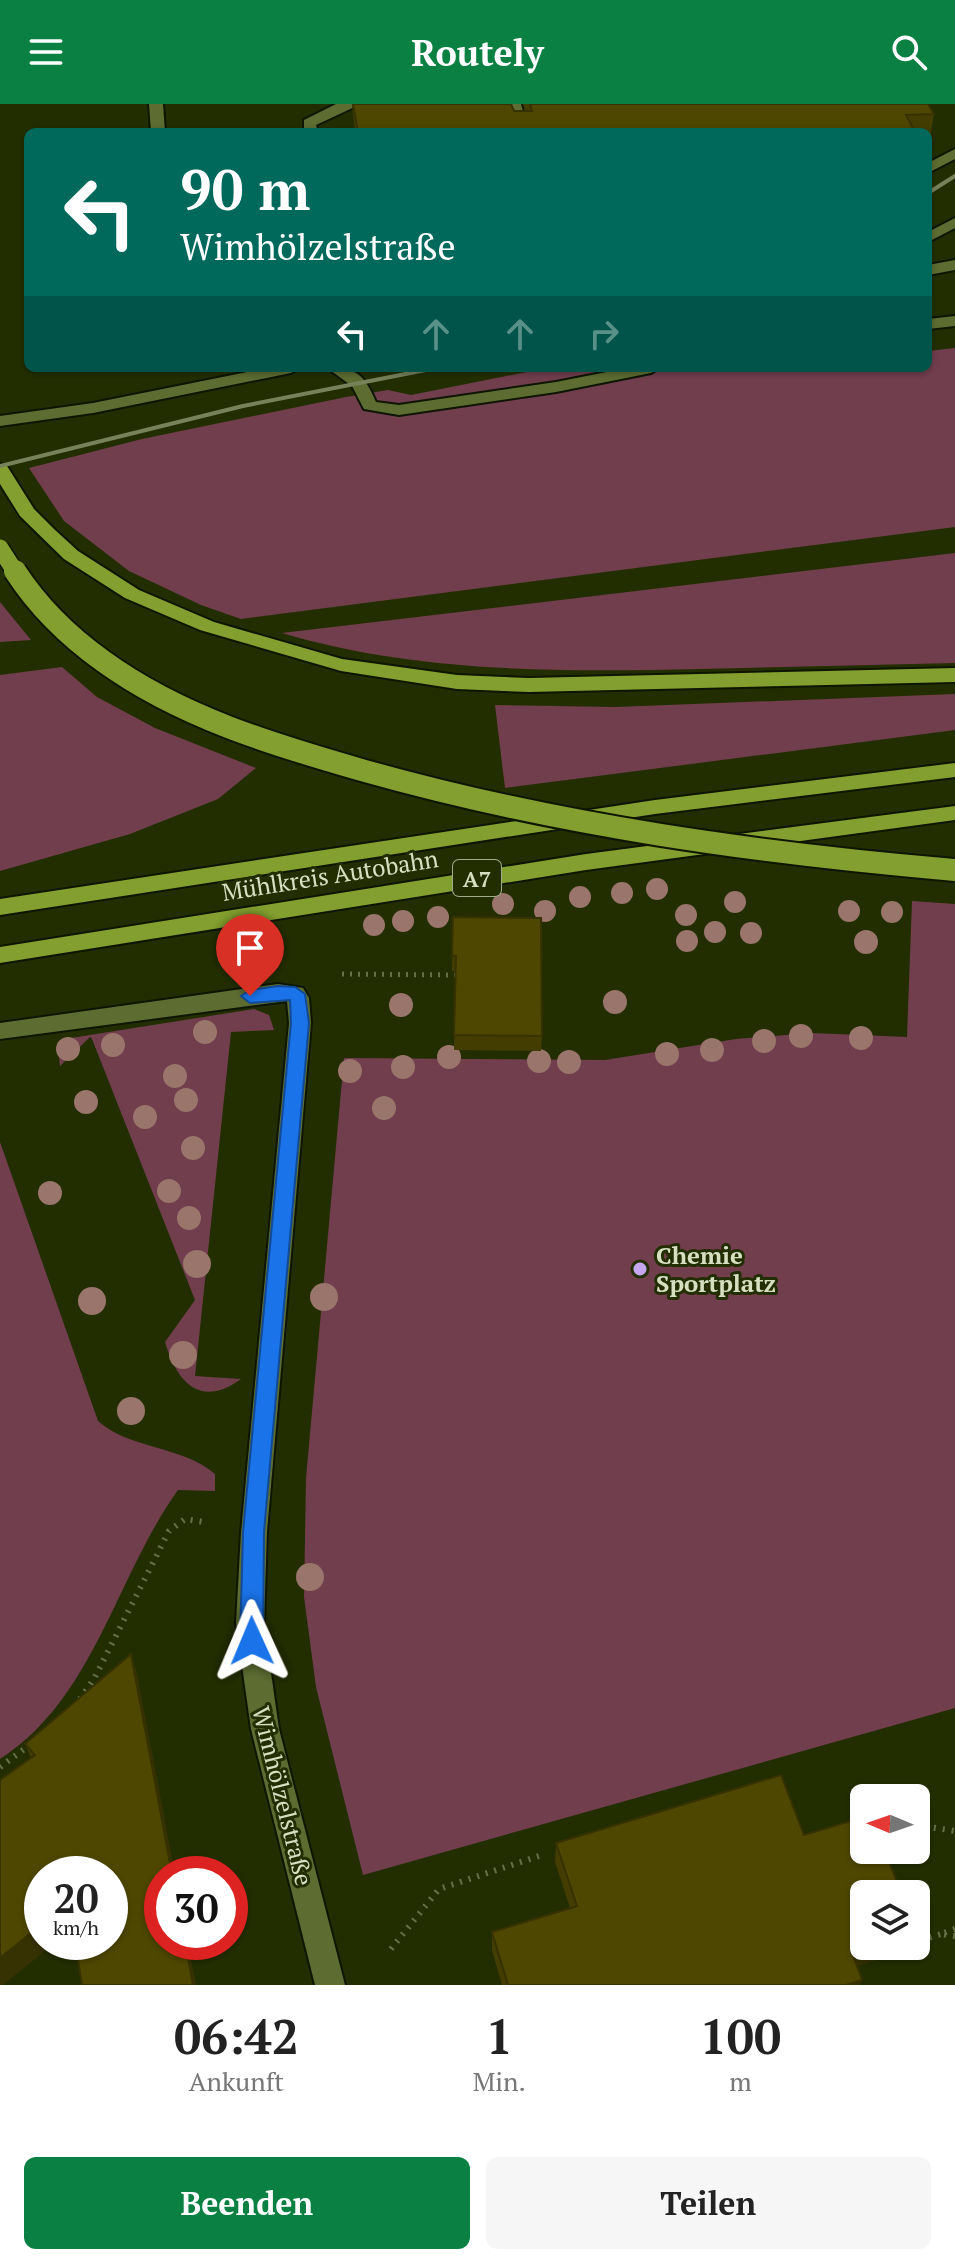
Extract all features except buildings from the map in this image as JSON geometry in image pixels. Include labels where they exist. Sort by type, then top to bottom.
[{"type":"highway","points":[[0,470],[27,512],[71,555],[132,594],[207,626],[341,665],[457,682],[529,685],[955,675]]},
{"type":"highway","points":[[0,548],[37,604],[70,637],[105,662],[178,706],[287,747],[438,790],[604,826],[794,855],[955,870]]},
{"type":"highway","name":"Mühlkreis Autobahn","points":[[0,907],[639,810],[955,770]]},
{"type":"highway","name":"Mühlkreis Autobahn","points":[[0,955],[586,862],[955,813]]},
{"type":"street","points":[[156,104],[158,128]]},
{"type":"street","points":[[310,128],[309,123],[345,105],[354,104]]},
{"type":"street","points":[[514,104],[521,128]]},
{"type":"street","points":[[932,167],[955,153]]},
{"type":"street","points":[[932,236],[955,222]]},
{"type":"street","points":[[932,269],[955,265]]},
{"type":"street","points":[[932,324],[955,321]]},
{"type":"street","points":[[0,421],[108,405],[271,372]]},
{"type":"street","points":[[348,372],[361,383],[370,406],[399,410],[556,387],[631,372]]},
{"type":"street","name":"Wimhölzelstraße","points":[[0,1031],[278,992],[295,994],[298,998],[300,1023],[254,1532],[250,1623],[265,1729],[330,1985]]},
{"type":"path","points":[[342,974],[456,975]]},
{"type":"path","points":[[73,1708],[94,1679],[175,1523],[191,1517],[204,1522]]},
{"type":"path","points":[[0,1767],[40,1736]]},
{"type":"path","points":[[930,1827],[955,1831]]},
{"type":"path","points":[[391,1949],[439,1889],[545,1854]]},
{"type":"path","points":[[930,1937],[955,1929]]},
{"type":"path","points":[[941,1934],[955,1936]]},
{"type":"shaded area","points":[[955,348],[955,527],[241,619],[201,605],[129,571],[64,521],[29,468],[142,439],[388,390],[411,395],[527,372],[932,372],[932,351]]},
{"type":"shaded area","points":[[955,553],[955,663],[647,670],[489,667],[384,656],[282,633]]},
{"type":"shaded area","points":[[0,602],[31,640],[0,642]]},
{"type":"shaded area","points":[[62,667],[97,697],[155,728],[256,768],[218,799],[130,834],[0,871],[0,675]]},
{"type":"shaded area","points":[[955,694],[955,730],[505,788],[495,705],[616,707]]},
{"type":"shaded area","name":"Chemie Sportplatz","points":[[912,901],[955,904],[955,1708],[363,1875],[316,1687],[304,1597],[306,1478],[344,1058],[605,1060],[736,1039],[811,1033],[907,1037]]},
{"type":"shaded area","points":[[254,1009],[269,1015],[274,1030],[231,1032],[195,1376],[241,1379],[214,1392],[202,1391],[192,1387],[176,1369],[165,1342],[195,1300],[92,1039],[90,1037],[60,1066],[59,1053],[71,1038]]},
{"type":"shaded area","points":[[0,1142],[98,1421],[125,1437],[202,1465],[215,1474],[215,1491],[178,1490],[156,1524],[81,1670],[59,1704],[32,1734],[0,1759]]},
{"type":"railway","points":[[932,190],[955,176]]},
{"type":"railway","points":[[0,466],[243,406],[416,372]]},
{"type":"place","name":"Chemie Sportplatz","points":[[640,1269]]},
{"type":"route","points":[[250,996],[278,992],[295,994],[300,1023],[254,1532],[252,1641]]}]
